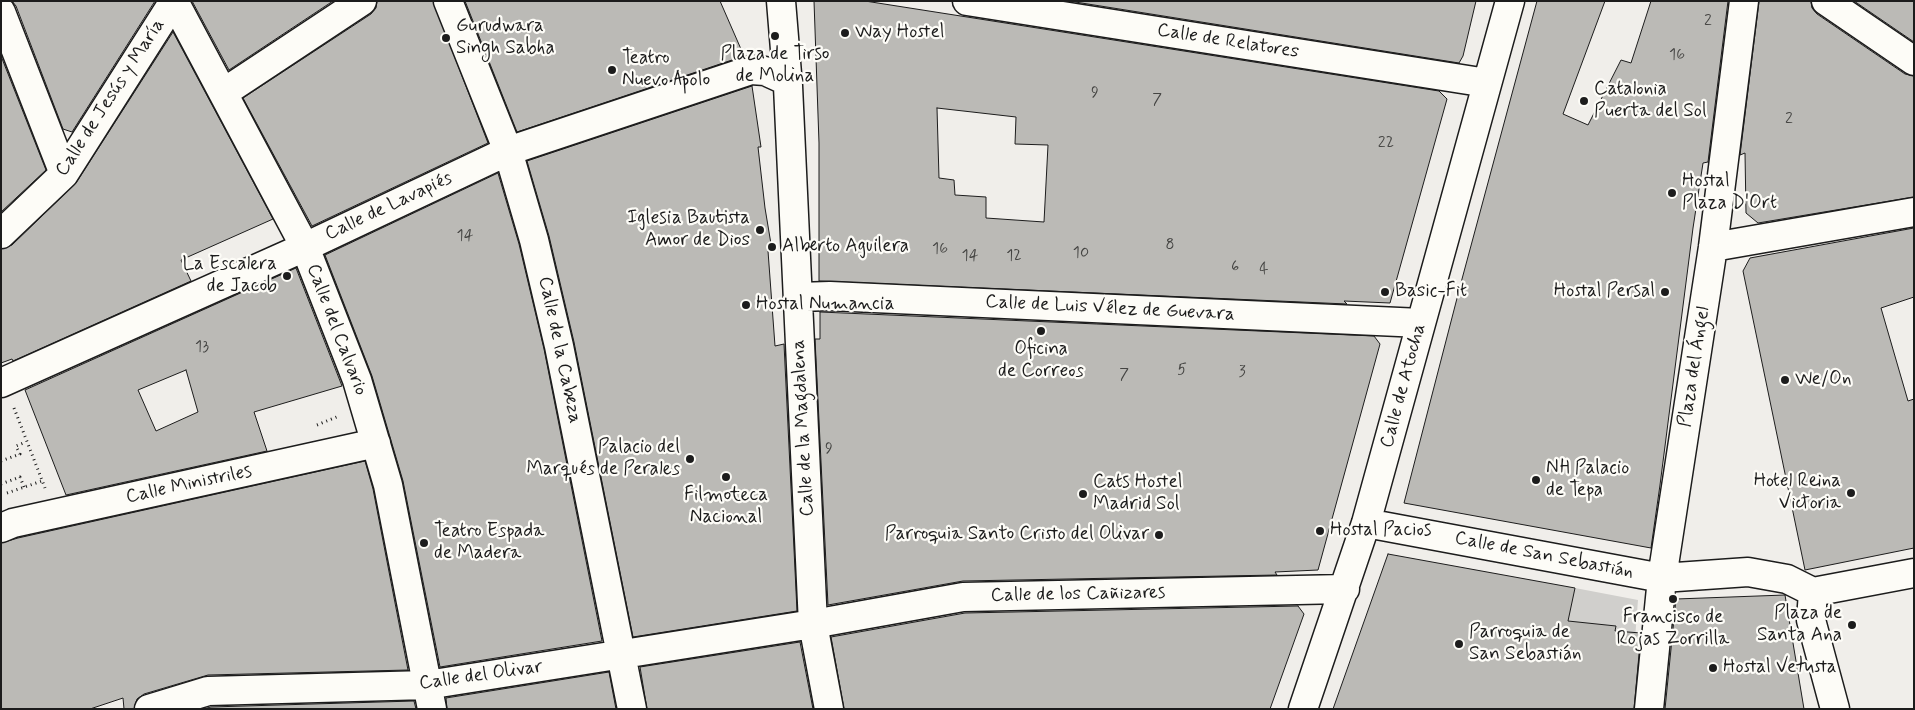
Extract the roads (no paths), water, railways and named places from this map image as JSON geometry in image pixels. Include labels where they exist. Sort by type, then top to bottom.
[{"type":"street","name":"Calle del Calvario","points":[[174,1],[305,247],[357,380],[388,485],[429,697]]},
{"type":"street","name":"Calle de Jesús y María","points":[[1,234],[64,174],[174,1]]},
{"type":"street","points":[[223,94],[362,1]]},
{"type":"street","name":"Calle de la Cabeza","points":[[448,1],[508,150],[534,240],[559,346],[632,709]]},
{"type":"street","points":[[781,1],[788,84]]},
{"type":"street","name":"Calle de Relatores","points":[[968,1],[1488,83]]},
{"type":"street","name":"Calle de Atocha","points":[[1303,709],[1366,523],[1510,1]]},
{"type":"street","name":"Plaza del Ángel","points":[[1649,709],[1662,578],[1713,248],[1744,1]]},
{"type":"street","points":[[1826,1],[1914,61]]},
{"type":"street","points":[[1,12],[64,174]]},
{"type":"street","name":"Calle de Lavapiés","points":[[2,382],[305,247],[508,150],[751,70],[765,71],[788,84]]},
{"type":"street","name":"Calle de la Magdalena","points":[[788,84],[813,624],[828,709]]},
{"type":"street","points":[[1713,248],[1914,212]]},
{"type":"street","name":"Calle de Luis Vélez de Guevara","points":[[798,296],[1422,323]]},
{"type":"street","name":"Calle Ministriles","points":[[1,528],[13,523],[376,444]]},
{"type":"street","name":"Calle de San Sebastián","points":[[1366,523],[1662,578]]},
{"type":"street","points":[[1662,578],[1748,572],[1787,579],[1813,592],[1914,573]]},
{"type":"street","name":"Calle de los Cañizares","points":[[813,624],[963,597],[1345,588]]},
{"type":"street","points":[[1813,592],[1811,620],[1835,709]]},
{"type":"street","name":"Calle del Olivar","points":[[149,709],[208,691],[429,697],[622,655],[813,624]]},
{"type":"place","name":"Way Hostel","points":[[845,33]]},
{"type":"place","name":"Plaza de Tirso de Molina","points":[[775,36]]},
{"type":"place","name":"Gurudwara Singh Sabha","points":[[446,38]]},
{"type":"place","name":"Teatro Nuevo Apolo","points":[[612,70]]},
{"type":"place","name":"Catalonia Puerta del Sol","points":[[1584,101]]},
{"type":"place","name":"Hostal Plaza D'Ort","points":[[1672,193]]},
{"type":"place","name":"Iglesia Bautista Amor de Dios","points":[[760,230]]},
{"type":"place","name":"Alberto Aguilera","points":[[772,247]]},
{"type":"place","name":"La Escalera de Jacob","points":[[287,276]]},
{"type":"place","name":"Basic-Fit","points":[[1385,292]]},
{"type":"place","name":"Hostal Persal","points":[[1665,292]]},
{"type":"place","name":"Hostal Numancia","points":[[746,305]]},
{"type":"place","name":"Oficina de Correos","points":[[1041,331]]},
{"type":"place","name":"We/On","points":[[1785,380]]},
{"type":"place","name":"Palacio del Marqués de Perales","points":[[690,459]]},
{"type":"place","name":"Filmoteca Nacional","points":[[726,477]]},
{"type":"place","name":"NH Palacio de Tepa","points":[[1536,480]]},
{"type":"place","name":"Hotel Reina Victoria","points":[[1851,493]]},
{"type":"place","name":"Cats Hostel Madrid Sol","points":[[1083,494]]},
{"type":"place","name":"Hostal Pacios","points":[[1320,531]]},
{"type":"place","name":"Parroquia Santo Cristo del Olivar","points":[[1159,535]]},
{"type":"place","name":"Teatro Espada de Madera","points":[[424,543]]},
{"type":"place","name":"Francisco de Rojas Zorrilla","points":[[1673,599]]},
{"type":"place","name":"Plaza de Santa Ana","points":[[1852,625]]},
{"type":"place","name":"Parroquia de San Sebastián","points":[[1459,644]]},
{"type":"place","name":"Hostal Vetusta","points":[[1713,668]]}]
